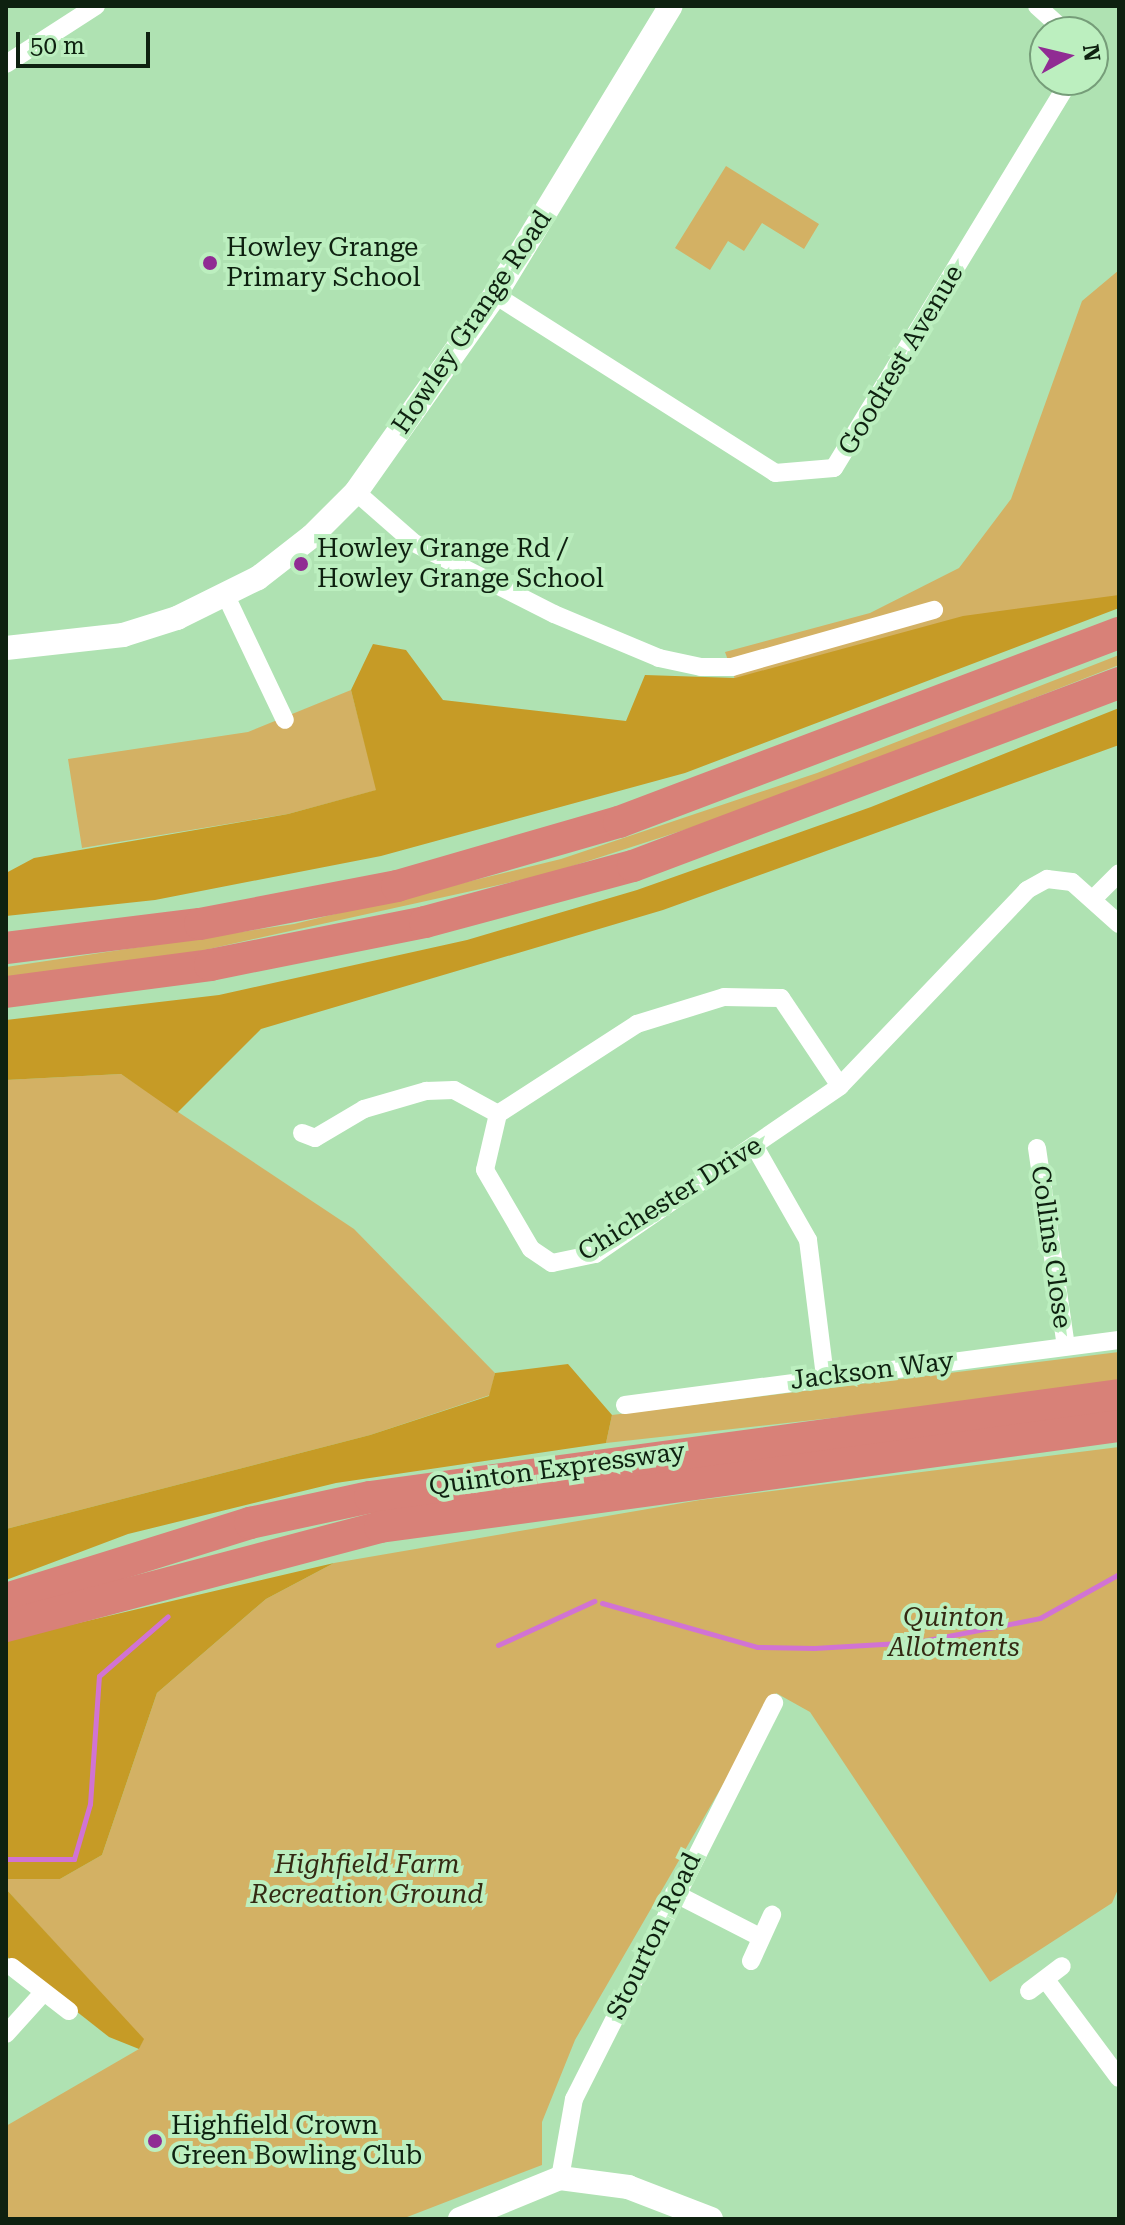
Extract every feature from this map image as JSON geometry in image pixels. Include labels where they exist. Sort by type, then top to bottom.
[{"type":"highway","points":[[6,948],[200,924],[397,886],[619,822],[1119,633]]},
{"type":"highway","points":[[6,992],[210,965],[379,931],[633,866],[1119,683]]},
{"type":"highway","name":"Quinton Expressway","points":[[6,1599],[250,1523],[370,1497],[1119,1395]]},
{"type":"highway","name":"Quinton Expressway","points":[[6,1626],[380,1527],[1119,1426]]},
{"type":"street","points":[[6,64],[96,6]]},
{"type":"street","name":"Howley Grange Road","points":[[6,648],[123,635],[226,596],[281,562],[356,492],[495,295],[671,6]]},
{"type":"street","name":"Goodrest Avenue","points":[[495,295],[775,473],[834,468],[1060,96]]},
{"type":"street","points":[[356,492],[414,543],[554,614],[659,658],[732,667],[934,610]]},
{"type":"street","points":[[226,596],[285,720]]},
{"type":"street","points":[[1094,898],[1119,873]]},
{"type":"street","name":"Chichester Drive","points":[[498,1114],[485,1170],[531,1249],[552,1263],[595,1254],[840,1086],[1027,890],[1047,879],[1072,882],[1094,898],[1119,924]]},
{"type":"street","points":[[302,1133],[315,1138],[364,1109],[426,1091],[454,1090],[498,1114],[637,1024],[763,992],[795,1011],[840,1086]]},
{"type":"street","points":[[755,1147],[808,1240],[825,1376]]},
{"type":"street","name":"Collins Close","points":[[1037,1148],[1066,1346]]},
{"type":"street","name":"Jackson Way","points":[[625,1405],[825,1376],[1119,1340]]},
{"type":"street","name":"Stourton Road","points":[[560,2178],[574,2099],[674,1893],[774,1703]]},
{"type":"street","points":[[674,1893],[760,1937]]},
{"type":"street","points":[[751,1961],[772,1915]]},
{"type":"street","points":[[1029,1991],[1062,1966]]},
{"type":"street","points":[[12,1967],[42,1994],[69,2011]]},
{"type":"street","points":[[1046,1980],[1119,2078]]},
{"type":"street","points":[[6,2034],[42,1994]]},
{"type":"street","points":[[460,2219],[560,2178],[628,2187],[699,2216]]},
{"type":"green space","points":[[726,166],[819,224],[804,249],[762,223],[744,251],[728,241],[710,270],[675,248]]},
{"type":"green space","points":[[1119,270],[1119,608],[742,699],[725,652],[870,613],[959,568],[1011,499],[1082,301]]},
{"type":"green space","points":[[1119,655],[1119,665],[749,809],[548,874],[191,953],[6,977],[6,967],[294,924],[561,859],[817,773]]},
{"type":"green space","points":[[351,690],[377,790],[288,814],[82,848],[68,759],[248,732]]},
{"type":"green space","points":[[121,1074],[354,1229],[495,1373],[490,1395],[370,1435],[6,1529],[6,1080]]},
{"type":"green space","points":[[1119,1352],[1119,1386],[606,1443],[612,1415]]},
{"type":"green space","points":[[1119,1447],[1119,1887],[1112,1903],[990,1982],[810,1712],[776,1693],[575,2040],[542,2122],[542,2165],[402,2219],[6,2219],[6,2126],[139,2049],[143,2040],[6,1889],[6,1879],[60,1879],[102,1855],[157,1693],[266,1599],[334,1563],[700,1500]]},
{"type":"shaded area","points":[[1119,595],[1119,608],[685,773],[381,856],[155,900],[6,916],[6,873],[34,858],[288,814],[376,790],[351,690],[373,644],[406,650],[443,700],[626,721],[645,675],[735,678],[963,616]]},
{"type":"shaded area","points":[[1119,708],[1119,745],[663,910],[261,1029],[177,1113],[121,1074],[6,1080],[6,1020],[219,995],[467,940],[637,890],[871,807]]},
{"type":"shaded area","points":[[568,1364],[612,1415],[606,1443],[336,1483],[128,1534],[6,1580],[6,1529],[370,1435],[489,1396],[495,1373]]},
{"type":"shaded area","points":[[334,1563],[266,1599],[157,1693],[102,1855],[60,1879],[6,1879],[6,1640]]},
{"type":"shaded area","points":[[6,1889],[144,2039],[139,2049],[109,2037],[6,1956]]},
{"type":"waterway","points":[[602,1603],[757,1647],[814,1648],[917,1642],[1040,1618],[1119,1574]]},
{"type":"waterway","points":[[498,1645],[594,1601]]},
{"type":"waterway","points":[[6,1859],[74,1859],[90,1804],[99,1676],[168,1616]]},
{"type":"place","name":"Howley Grange Primary School","points":[[210,263]]},
{"type":"place","name":"Howley Grange Rd / Howley Grange School","points":[[301,564]]},
{"type":"place","name":"Highfield Crown Green Bowling Club","points":[[155,2141]]},
{"type":"park label","name":"Quinton Allotments","points":[[954,1633]]},
{"type":"park label","name":"Highfield Farm Recreation Ground","points":[[367,1880]]}]
